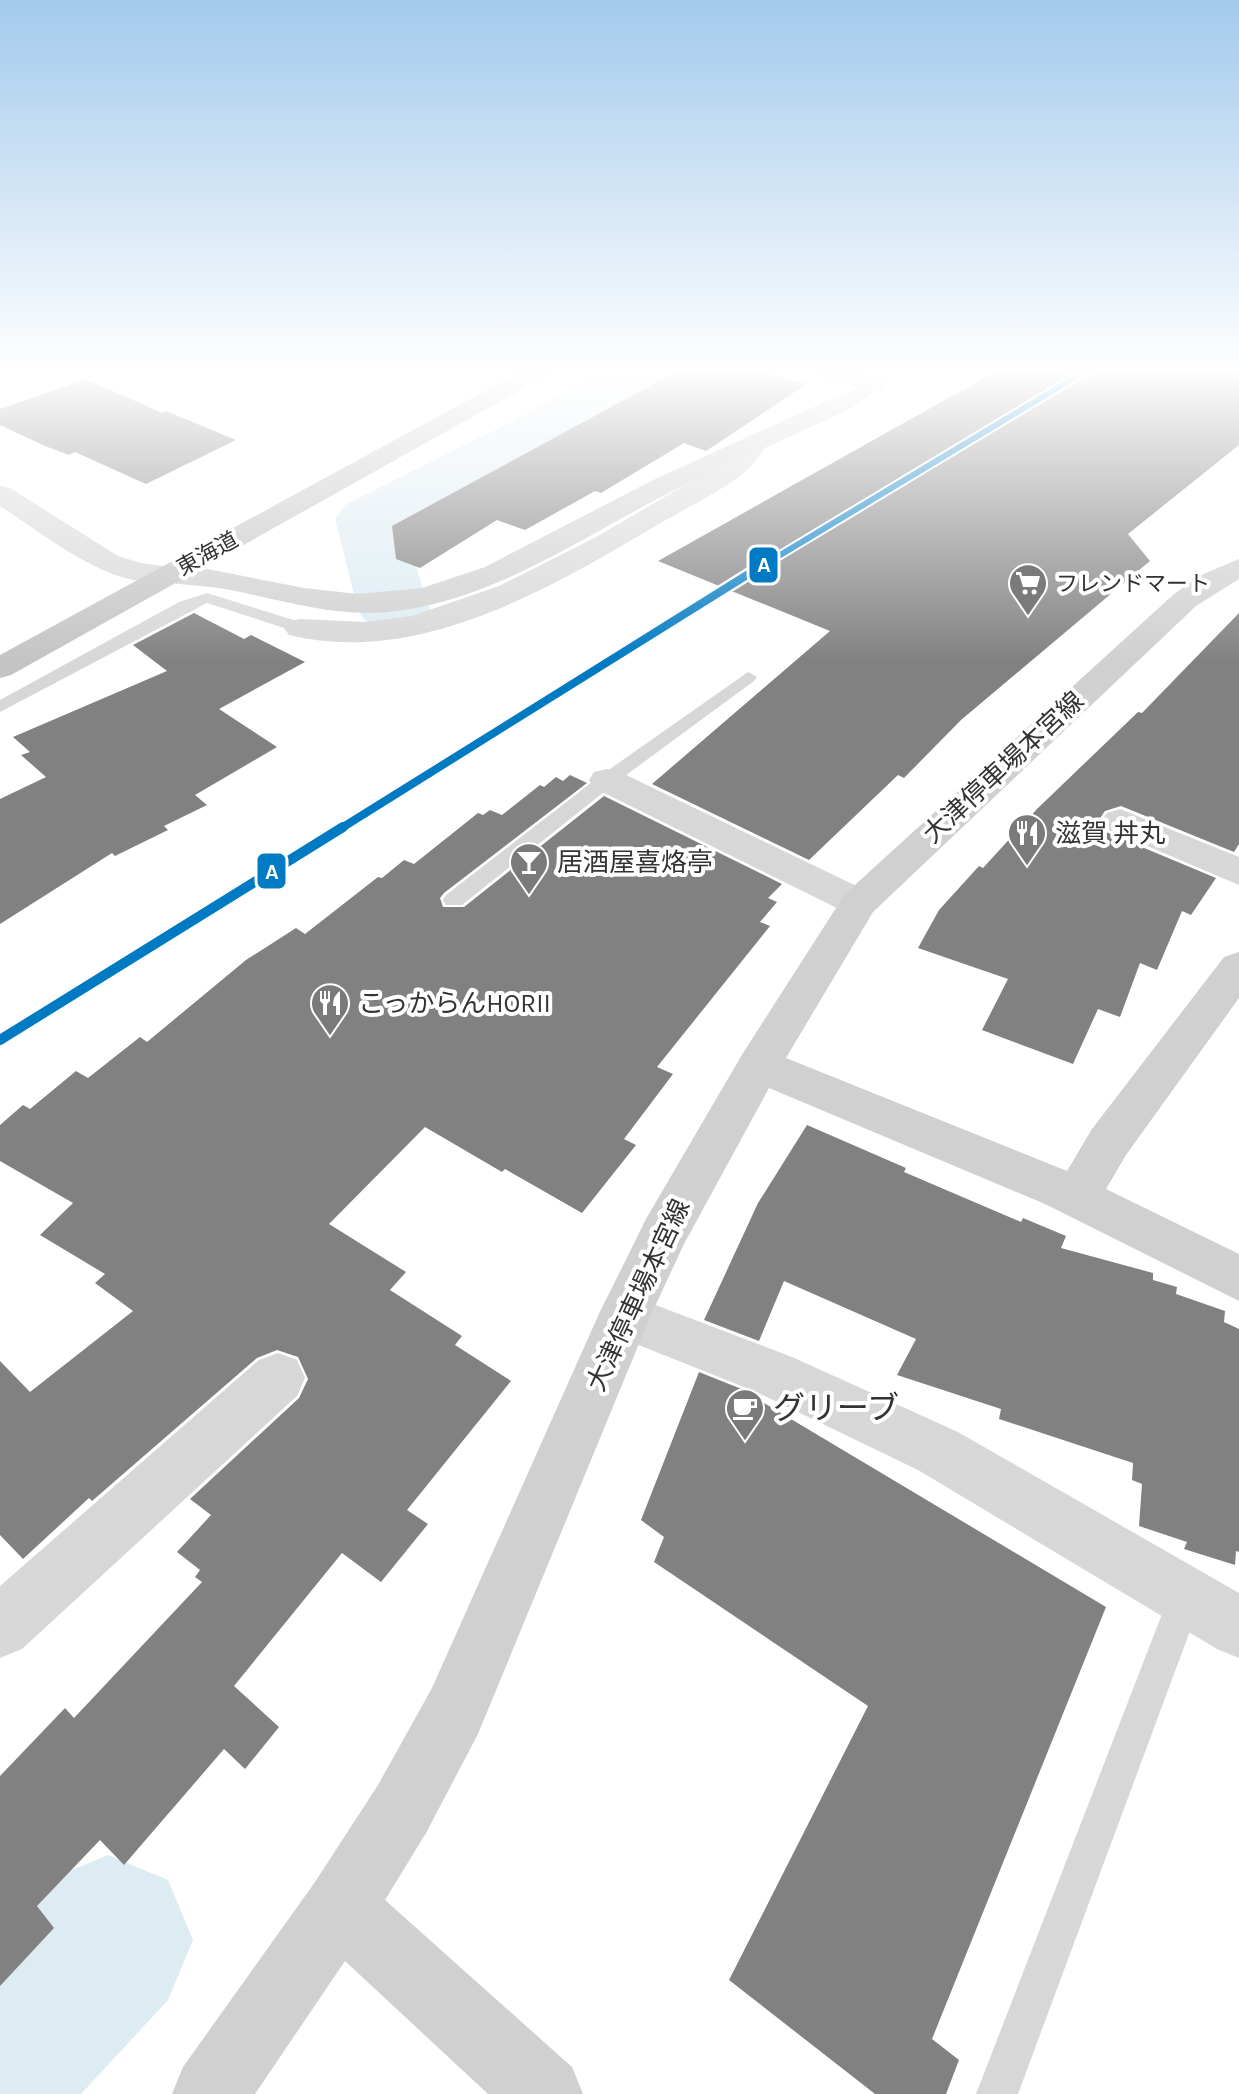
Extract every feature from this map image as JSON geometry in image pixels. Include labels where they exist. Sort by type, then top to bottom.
[{"type":"highway","name":"東海道","points":[[0,668],[364,467]]},
{"type":"street","points":[[0,494],[108,562],[138,572],[202,575],[336,603],[386,603],[446,593],[494,575],[703,467]]},
{"type":"street","points":[[300,628],[383,629],[456,612],[506,594],[736,467]]},
{"type":"street","name":"大津停車場本宮線","points":[[210,2094],[340,1907],[402,1809],[455,1711],[624,1316],[664,1234],[759,1065],[859,903],[1185,600],[1211,581],[1239,568]]},
{"type":"street","points":[[607,780],[859,903]]},
{"type":"street","points":[[1120,821],[1239,872]]},
{"type":"street","points":[[1077,1196],[1109,1142],[1239,967]]},
{"type":"street","points":[[759,1065],[1077,1196],[1164,1237],[1239,1279]]},
{"type":"street","points":[[624,1316],[773,1374],[938,1451],[1239,1627]]},
{"type":"street","points":[[0,1627],[278,1378]]},
{"type":"street","points":[[340,1907],[545,2094]]},
{"type":"lane","points":[[0,707],[185,606],[207,598],[300,628]]},
{"type":"lane","points":[[454,900],[607,780],[748,677]]},
{"type":"lane","points":[[997,2094],[1186,1596]]},
{"type":"building","points":[[108,467],[181,467],[146,484]]},
{"type":"building","points":[[501,467],[645,467],[601,493],[595,491],[525,530],[497,520],[420,568],[396,559],[392,526]]},
{"type":"building","points":[[826,467],[1212,467],[1128,534],[1150,561],[961,720],[904,778],[898,775],[809,860],[652,784],[830,631],[658,561]]},
{"type":"building","points":[[194,613],[244,639],[251,635],[305,662],[219,709],[277,747],[195,795],[207,805],[164,826],[168,830],[115,856],[112,853],[0,924],[0,799],[46,777],[21,755],[30,752],[13,737],[167,671],[133,645]]},
{"type":"building","points":[[1239,613],[1239,844],[1234,852],[1121,806],[1105,811],[1098,821],[1106,832],[1216,878],[1191,915],[1182,911],[1157,970],[1140,963],[1120,1017],[1098,1009],[1073,1064],[982,1030],[1008,979],[918,948],[939,910],[979,866],[983,868],[1037,809],[1138,712],[1142,713]]},
{"type":"building","points":[[570,775],[587,783],[444,893],[440,898],[443,907],[464,907],[604,796],[782,884],[768,898],[777,902],[760,922],[770,926],[657,1067],[673,1074],[624,1139],[636,1145],[582,1213],[505,1169],[502,1172],[425,1127],[329,1224],[406,1272],[390,1290],[462,1336],[455,1345],[511,1381],[407,1510],[428,1524],[381,1582],[342,1553],[234,1686],[279,1727],[245,1769],[224,1749],[124,1865],[100,1840],[37,1906],[54,1928],[0,1986],[0,1776],[65,1708],[74,1718],[202,1582],[195,1577],[200,1570],[177,1552],[211,1515],[190,1499],[299,1398],[308,1379],[298,1357],[277,1350],[257,1358],[92,1501],[89,1498],[23,1559],[0,1535],[0,1361],[30,1392],[133,1311],[95,1283],[105,1274],[40,1235],[73,1203],[0,1161],[0,1125],[23,1105],[30,1109],[76,1071],[88,1078],[140,1037],[147,1042],[246,960],[296,928],[305,934],[404,860],[414,864],[478,813],[483,815],[490,810],[502,815],[540,785],[544,787],[556,777],[563,781]]},
{"type":"building","points":[[807,1125],[906,1168],[904,1172],[1021,1222],[1023,1218],[1066,1236],[1061,1248],[1153,1273],[1153,1280],[1177,1287],[1176,1294],[1225,1311],[1224,1322],[1239,1329],[1239,1552],[1236,1551],[1235,1565],[1184,1549],[1187,1542],[1139,1526],[1142,1484],[1132,1480],[1133,1463],[999,1419],[1001,1409],[897,1375],[916,1339],[784,1281],[759,1341],[704,1320],[758,1203]]},
{"type":"building","points":[[699,1372],[739,1388],[1106,1607],[932,2039],[959,2060],[946,2094],[875,2094],[729,1980],[868,1706],[654,1562],[664,1537],[641,1520]]},
{"type":"waterway","points":[[394,610],[368,519],[470,467]]},
{"type":"waterway","points":[[0,2051],[108,1940]]},
{"type":"transit line","name":"A","points":[[0,1040],[924,467]]},
{"type":"place","name":"フレンドマート","points":[[1028,617]]},
{"type":"place","name":"滋賀 丼丸","points":[[1027,867]]},
{"type":"place","name":"居酒屋喜烙亭","points":[[529,896]]},
{"type":"place","name":"こっからんHORII","points":[[330,1037]]},
{"type":"place","name":"グリーブ","points":[[745,1442]]}]
